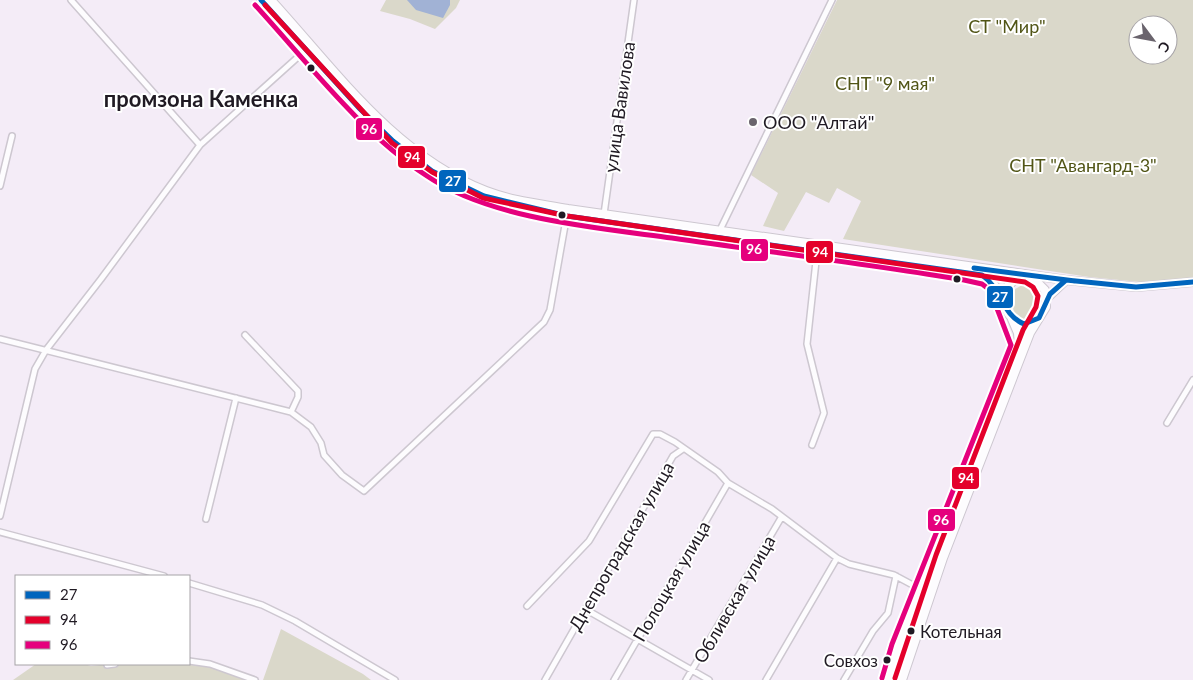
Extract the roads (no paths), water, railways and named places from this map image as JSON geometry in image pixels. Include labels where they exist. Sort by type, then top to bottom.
[{"type":"main road","points":[[261,0],[309,47]]},
{"type":"main road","points":[[271,0],[382,131],[412,158],[432,171],[484,196],[567,213],[817,252],[982,275],[992,280],[1003,298],[1007,314],[1012,319],[1018,332],[1019,346],[922,590],[889,680]]},
{"type":"main road","points":[[567,213],[604,214],[719,232],[1066,280],[1136,287],[1193,282]]},
{"type":"main road","points":[[1003,298],[1008,286],[1024,275]]},
{"type":"main road","points":[[1024,275],[1042,285],[1047,298]]},
{"type":"main road","points":[[902,680],[943,558],[1030,333],[1042,314],[1047,298],[1066,280]]},
{"type":"main road","points":[[1012,319],[1024,324],[1038,320]]},
{"type":"street","points":[[71,0],[200,145]]},
{"type":"street","name":"улица Вавилова","points":[[604,214],[634,0]]},
{"type":"street","points":[[719,232],[832,0]]},
{"type":"street","points":[[0,516],[35,369],[46,350],[102,279],[200,145],[309,47]]},
{"type":"street","points":[[0,186],[12,136]]},
{"type":"street","points":[[0,339],[291,412],[311,427],[321,443],[324,454],[342,475],[364,491],[544,322],[550,310],[567,213]]},
{"type":"street","points":[[812,445],[824,413],[807,344],[813,303],[817,252]]},
{"type":"street","points":[[245,335],[298,391],[291,412]]},
{"type":"street","points":[[1167,423],[1193,380]]},
{"type":"street","points":[[206,520],[236,398]]},
{"type":"street","name":"Днепроградская улица","points":[[527,606],[589,542],[653,434],[660,434],[683,449],[673,456],[545,680]]},
{"type":"street","points":[[683,449],[718,472],[728,483],[772,509],[781,518],[838,558],[850,564],[896,576],[922,590]]},
{"type":"street","name":"Полоцкая улица","points":[[614,680],[728,483]]},
{"type":"street","name":"Обливская улица","points":[[686,680],[781,518]]},
{"type":"street","points":[[0,532],[160,575]]},
{"type":"street","points":[[766,680],[838,558]]},
{"type":"street","points":[[844,680],[873,631],[888,613],[896,576]]},
{"type":"street","points":[[190,583],[262,605],[295,621],[395,680]]},
{"type":"street","points":[[585,609],[709,680]]},
{"type":"street","points":[[190,661],[210,664],[255,680]]},
{"type":"water","points":[[407,0],[450,0],[450,5],[443,18],[416,10]]},
{"type":"place","name":"ООО \"Алтай\"","points":[[753,122]]},
{"type":"place","name":"Котельная","points":[[911,631]]},
{"type":"place","name":"Совхоз","points":[[887,660]]},
{"type":"district","name":"промзона Каменка","points":[[201,98]]},
{"type":"park label","name":"СТ \"Мир\"","points":[[1007,26]]},
{"type":"park label","name":"СНТ \"9 мая\"","points":[[885,83]]},
{"type":"park label","name":"СНТ \"Авангард-3\"","points":[[1083,165]]}]
